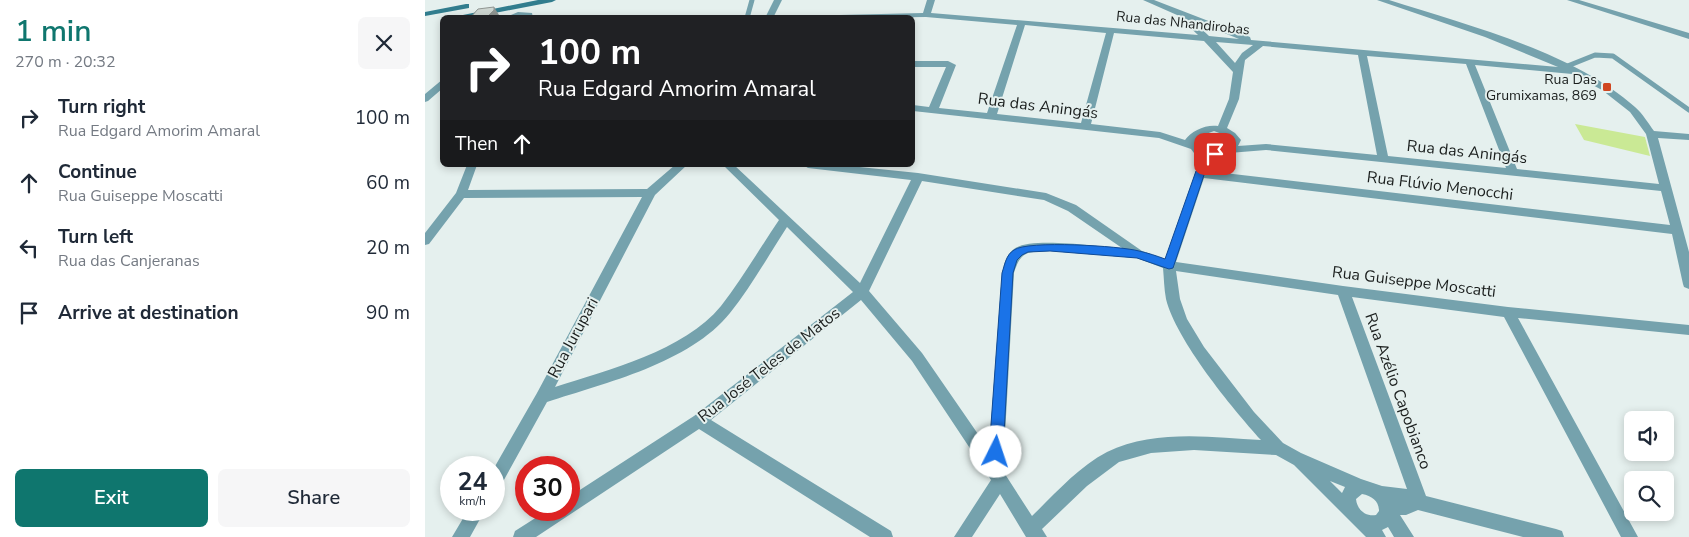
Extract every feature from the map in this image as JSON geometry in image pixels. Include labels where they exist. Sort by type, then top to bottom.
[{"type":"main road","points":[[425,14],[552,0]]},
{"type":"main road","points":[[463,15],[504,4]]},
{"type":"main road","points":[[425,22],[440,20]]},
{"type":"street","points":[[770,15],[778,0]]},
{"type":"street","points":[[927,15],[931,0]]},
{"type":"street","points":[[1147,0],[1181,15],[1200,19],[1261,45]]},
{"type":"street","points":[[1381,0],[1531,51],[1569,69],[1617,96],[1630,108],[1651,134],[1689,278]]},
{"type":"street","points":[[1571,0],[1689,36]]},
{"type":"street","points":[[529,15],[540,2]]},
{"type":"street","name":"Rua das Nhandirobas","points":[[915,15],[1159,34],[1470,63],[1569,69]]},
{"type":"street","points":[[1159,34],[1179,26],[1181,15]]},
{"type":"street","points":[[1181,15],[1227,58],[1237,71]]},
{"type":"street","points":[[991,117],[1022,23]]},
{"type":"street","points":[[1085,128],[1111,30]]},
{"type":"street","points":[[1221,129],[1235,96],[1237,71],[1243,55],[1261,45]]},
{"type":"street","points":[[1524,67],[1530,60],[1531,51]]},
{"type":"street","points":[[1362,54],[1383,159]]},
{"type":"street","points":[[1470,63],[1513,173]]},
{"type":"street","points":[[915,64],[948,64],[951,66],[933,110]]},
{"type":"street","points":[[425,99],[440,85]]},
{"type":"street","name":"Rua das Aningás","points":[[915,108],[1160,135],[1213,128],[1221,129],[1266,147]]},
{"type":"street","points":[[1200,173],[1195,148],[1191,140],[1194,135],[1203,130]]},
{"type":"street","points":[[1651,134],[1689,137]]},
{"type":"street","name":"Rua das Aningás","points":[[1160,135],[1215,154],[1229,150],[1266,147],[1666,188]]},
{"type":"street","points":[[1229,150],[1234,146],[1236,140],[1233,135]]},
{"type":"street","points":[[1215,154],[1200,173],[1169,265],[1173,299],[1181,320],[1199,350],[1249,417],[1278,448],[1295,458],[1359,486],[1379,493],[1403,496],[1418,503],[1556,537]]},
{"type":"street","points":[[425,241],[461,194],[471,167]]},
{"type":"street","name":"Rua Jurupari","points":[[505,463],[651,193],[680,167]]},
{"type":"street","points":[[730,167],[861,292],[917,357],[1035,533],[1090,474],[1111,458],[1133,449],[1159,443],[1278,448]]},
{"type":"street","points":[[826,167],[918,177],[1046,197],[1072,208],[1138,254]]},
{"type":"street","name":"Rua Flúvio Menocchi","points":[[1200,173],[1676,230]]},
{"type":"street","name":"Rua José Teles de Matos","points":[[580,499],[699,420],[861,292],[918,177]]},
{"type":"street","points":[[461,194],[651,193]]},
{"type":"street","points":[[542,397],[625,369],[697,336],[715,322],[725,310],[785,221]]},
{"type":"street","points":[[962,537],[997,476],[1008,273],[1012,259],[1018,252],[1034,247],[1138,254]]},
{"type":"street","name":"Rua Guiseppe Moscatti","points":[[1138,254],[1169,265],[1343,291],[1508,312],[1689,330]]},
{"type":"street","name":"Rua Azélio Capobianco","points":[[1343,291],[1418,503]]},
{"type":"street","points":[[1508,312],[1630,537]]},
{"type":"street","points":[[699,420],[885,537]]},
{"type":"street","points":[[1295,458],[1378,537]]},
{"type":"street","points":[[1359,486],[1352,489],[1348,496],[1348,505],[1357,517],[1371,524],[1380,523],[1387,518],[1388,509]]},
{"type":"street","points":[[1379,493],[1399,530],[1406,537]]},
{"type":"street","points":[[1388,509],[1407,507],[1418,503]]},
{"type":"street","points":[[466,534],[472,521]]},
{"type":"street","points":[[521,537],[545,521]]},
{"type":"lane","points":[[748,15],[752,0]]},
{"type":"lane","points":[[1569,69],[1598,52],[1605,52],[1689,110]]},
{"type":"green space","points":[[1575,124],[1645,137],[1650,156],[1584,140]]},
{"type":"building","points":[[494,7],[494,10],[489,15],[473,15],[478,9]]},
{"type":"place","name":"Rua Das Grumixamas, 869","points":[[1607,87]]},
{"type":"route","points":[[996,452],[1008,273],[1012,259],[1018,252],[1026,248],[1050,247],[1138,254],[1169,265],[1201,171],[1215,154]]}]
